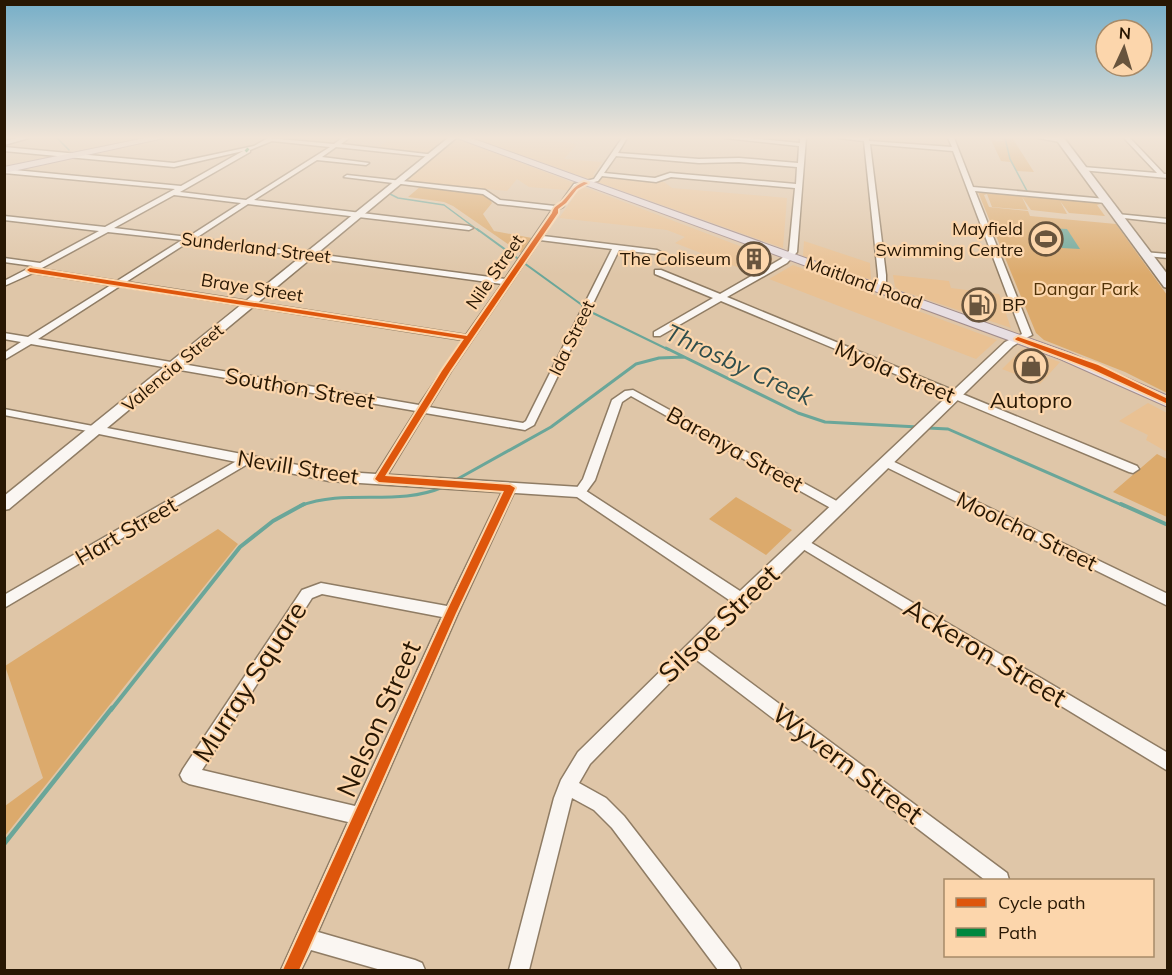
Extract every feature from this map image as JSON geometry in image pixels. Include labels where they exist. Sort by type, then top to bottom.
[{"type":"main road","name":"Maitland Road","points":[[587,184],[1095,368],[1167,402]]},
{"type":"main road","points":[[1093,184],[1167,284]]},
{"type":"street","points":[[139,184],[184,188]]},
{"type":"street","points":[[4,284],[192,184]]},
{"type":"street","points":[[4,357],[276,184]]},
{"type":"street","name":"Valencia Street","points":[[4,505],[396,184]]},
{"type":"street","points":[[411,184],[485,192],[498,202],[556,208]]},
{"type":"street","name":"Nile Street","points":[[379,479],[421,410],[555,213],[556,208],[561,206],[576,185],[584,184]]},
{"type":"street","points":[[657,334],[789,256],[793,250],[799,186],[769,184]]},
{"type":"street","points":[[871,184],[882,285],[878,289]]},
{"type":"street","points":[[969,184],[1027,335],[1018,339]]},
{"type":"street","points":[[971,189],[1106,201]]},
{"type":"street","points":[[174,193],[469,228]]},
{"type":"street","points":[[1117,216],[1167,221]]},
{"type":"street","name":"Sunderland Street","points":[[4,218],[190,239],[507,282]]},
{"type":"street","points":[[538,238],[657,252]]},
{"type":"street","name":"Ida Street","points":[[525,427],[530,423],[616,247]]},
{"type":"street","points":[[1146,254],[1167,256]]},
{"type":"street","points":[[4,260],[40,265]]},
{"type":"street","name":"Braye Street","points":[[30,270],[469,338]]},
{"type":"street","name":"Myola Street","points":[[658,272],[1133,470]]},
{"type":"street","name":"Southon Street","points":[[4,336],[525,427]]},
{"type":"street","name":"Silsoe Street","points":[[519,970],[567,786],[584,758],[741,601],[954,396],[1009,344],[1018,339]]},
{"type":"street","name":"Barenya Street","points":[[580,492],[589,480],[617,400],[628,393],[635,394],[840,508]]},
{"type":"street","name":"Nevill Street","points":[[4,412],[329,476],[580,492]]},
{"type":"street","name":"Hart Street","points":[[4,602],[247,459]]},
{"type":"street","name":"Moolcha Street","points":[[886,462],[1167,601]]},
{"type":"street","name":"Nelson Street","points":[[291,970],[451,613],[510,488]]},
{"type":"street","points":[[580,492],[741,601]]},
{"type":"street","name":"Ackeron Street","points":[[803,543],[1167,763]]},
{"type":"street","name":"Murray Square","points":[[360,816],[189,775],[307,594],[312,590],[321,588],[451,613]]},
{"type":"street","name":"Wyvern Street","points":[[693,648],[999,879]]},
{"type":"street","points":[[567,786],[600,804],[618,822],[731,970]]},
{"type":"street","points":[[305,938],[416,970]]},
{"type":"shaded area","points":[[430,184],[513,184],[507,191]]},
{"type":"shaded area","points":[[524,184],[575,184],[774,259],[750,272],[675,243],[685,237],[667,230],[559,218],[574,197],[566,190],[529,187]]},
{"type":"shaded area","points":[[602,184],[666,184],[672,188],[787,198],[783,248]]},
{"type":"shaded area","points":[[804,241],[870,263],[871,280],[803,256]]},
{"type":"shaded area","points":[[793,265],[997,340],[976,359],[769,279]]},
{"type":"shaded area","points":[[893,275],[949,281],[951,288],[999,294],[1011,328],[899,290],[895,287]]},
{"type":"shaded area","name":"Autopro","points":[[1022,349],[1060,362],[1040,384],[1002,369]]},
{"type":"shaded area","points":[[1148,403],[1167,413],[1167,452],[1146,440],[1148,435],[1119,421]]},
{"type":"green space","points":[[421,186],[487,194],[492,203],[483,214],[494,231],[532,238],[521,253],[453,206],[444,202],[408,197]]},
{"type":"green space","name":"Dangar Park","points":[[978,192],[1100,204],[1097,205],[1105,216],[1069,213],[1060,201],[1067,214],[1031,210],[1022,197],[1028,210],[992,207],[987,194],[984,195],[989,207],[1028,211],[1030,216],[1116,224],[1167,295],[1167,393],[1125,372],[1044,340],[1036,333]]},
{"type":"green space","points":[[1157,454],[1167,459],[1167,517],[1113,492]]},
{"type":"green space","points":[[736,497],[792,530],[766,555],[709,519]]},
{"type":"green space","points":[[218,529],[238,544],[5,836],[5,806],[43,778],[5,666]]},
{"type":"water","points":[[1051,228],[1067,229],[1080,249],[1062,248]]},
{"type":"waterway","points":[[1023,184],[1027,191]]},
{"type":"waterway","name":"Throsby Creek","points":[[390,194],[398,198],[444,205],[479,231]]},
{"type":"waterway","name":"Throsby Creek","points":[[477,229],[593,313],[669,350]]},
{"type":"waterway","name":"Throsby Creek","points":[[666,348],[798,413],[825,422],[918,427]]},
{"type":"waterway","points":[[454,481],[551,427],[636,364],[659,358],[684,357]]},
{"type":"waterway","name":"Throsby Creek","points":[[928,428],[948,429],[1124,506]]},
{"type":"waterway","points":[[301,506],[336,498],[408,496],[443,487]]},
{"type":"waterway","name":"Throsby Creek","points":[[1121,504],[1168,525]]},
{"type":"waterway","points":[[111,710],[240,547],[273,521],[301,506]]},
{"type":"waterway","points":[[4,844],[112,708]]},
{"type":"cycle path","points":[[291,970],[451,613],[510,488],[379,479],[446,371],[555,213],[556,208],[572,191],[584,184]]},
{"type":"cycle path","points":[[30,270],[469,338]]},
{"type":"cycle path","points":[[1018,339],[1095,367],[1168,402]]},
{"type":"place","name":"Mayfield Swimming Centre","points":[[1046,239]]},
{"type":"place","name":"The Coliseum","points":[[754,259]]},
{"type":"place","name":"BP","points":[[979,305]]},
{"type":"place","name":"Autopro","points":[[1031,366]]}]
